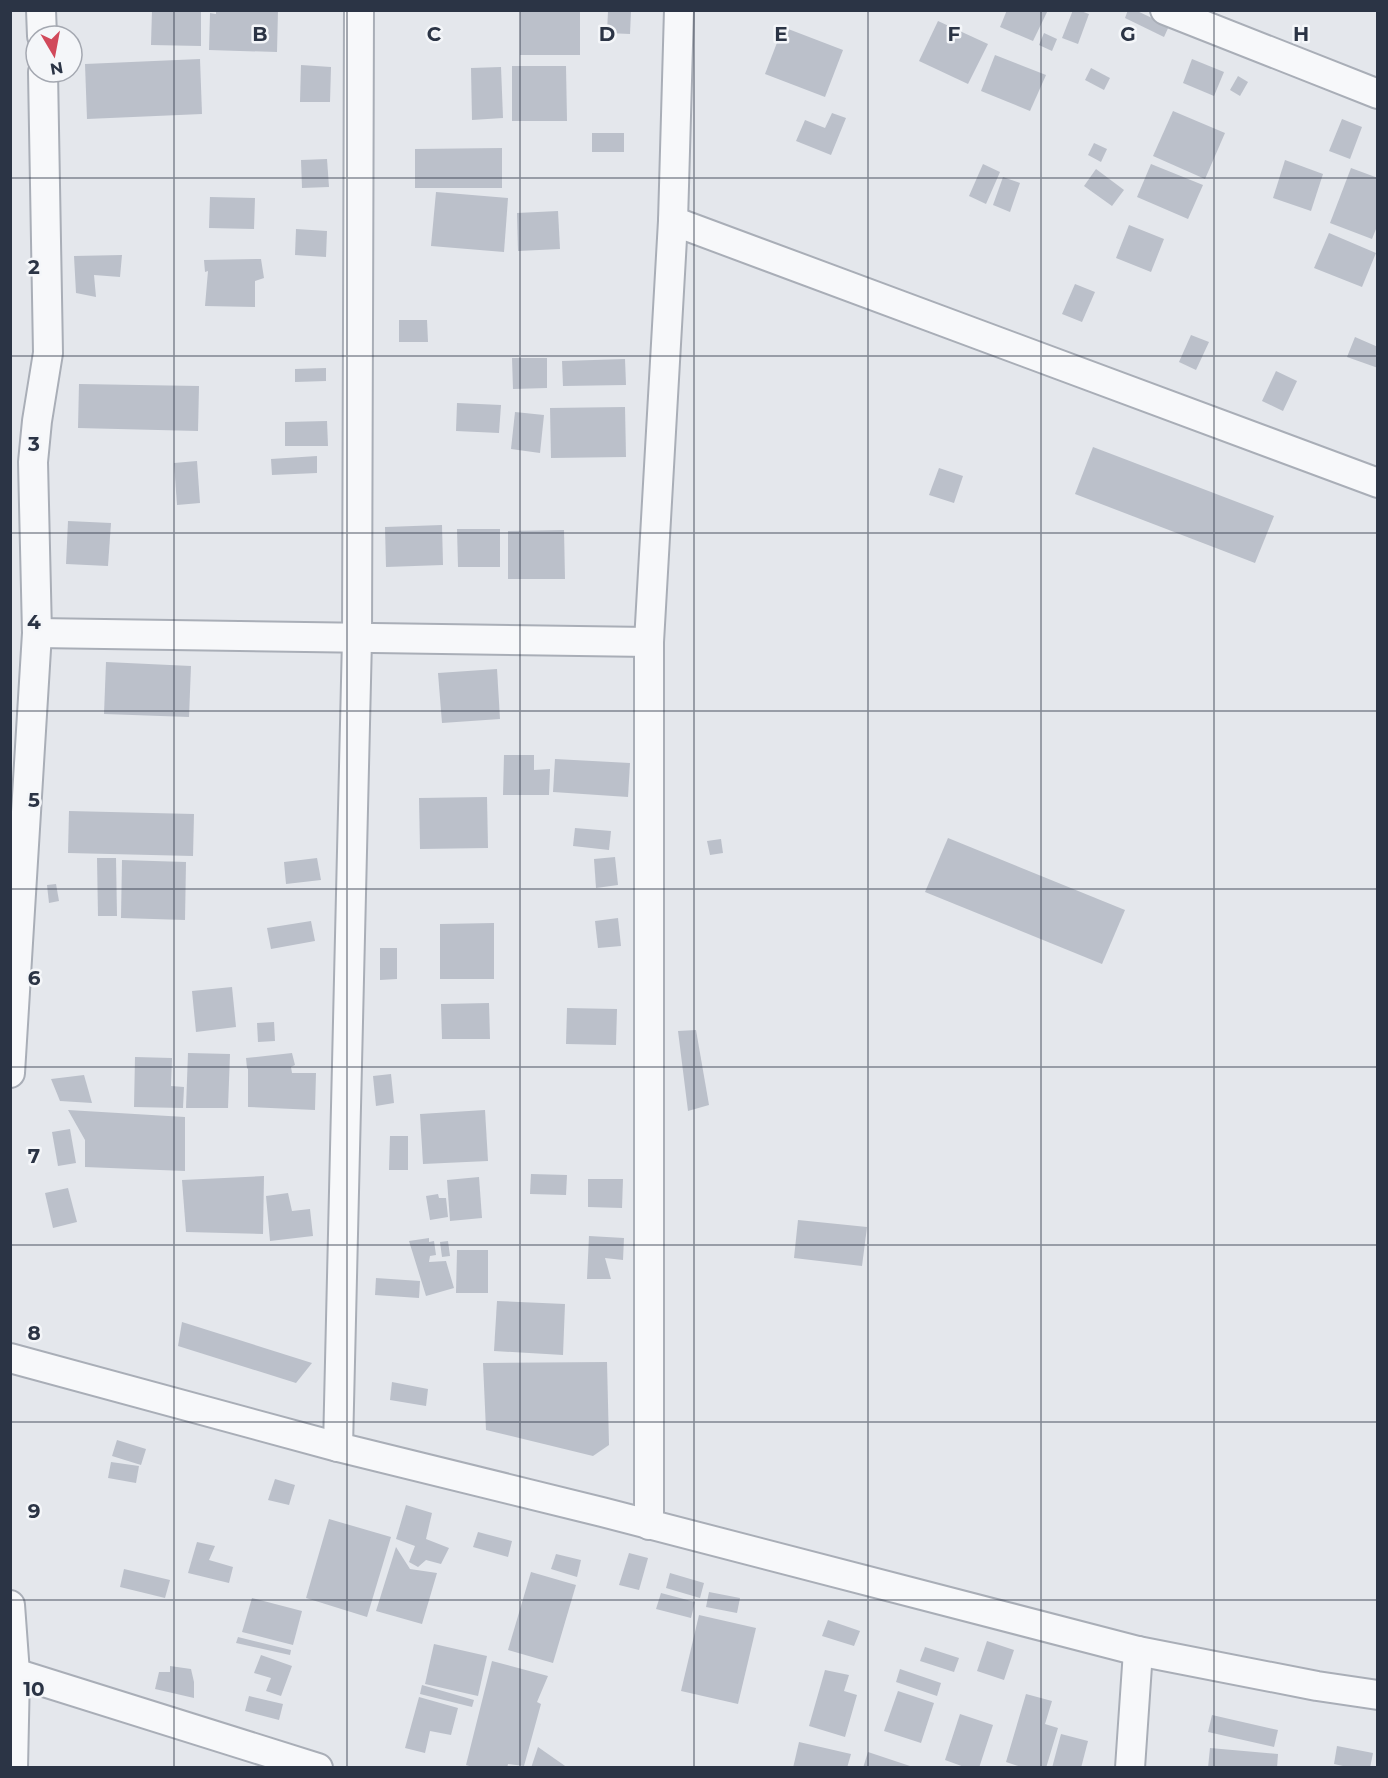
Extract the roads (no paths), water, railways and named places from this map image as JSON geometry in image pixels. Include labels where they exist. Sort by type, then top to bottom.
[{"type":"street","points":[[338,1447],[357,639],[359,10]]},
{"type":"street","points":[[649,1525],[649,642],[673,221],[679,10]]},
{"type":"street","points":[[1165,10],[1377,94]]},
{"type":"street","points":[[10,1073],[37,633],[33,462],[48,353],[43,84]]},
{"type":"street","points":[[673,221],[1377,483]]},
{"type":"street","points":[[37,633],[649,642]]},
{"type":"street","points":[[10,1358],[338,1447],[1138,1651],[1317,1686],[1377,1695]]},
{"type":"street","points":[[10,1605],[15,1674],[13,1767]]},
{"type":"street","points":[[1130,1767],[1138,1651]]},
{"type":"street","points":[[15,1674],[318,1767]]}]
